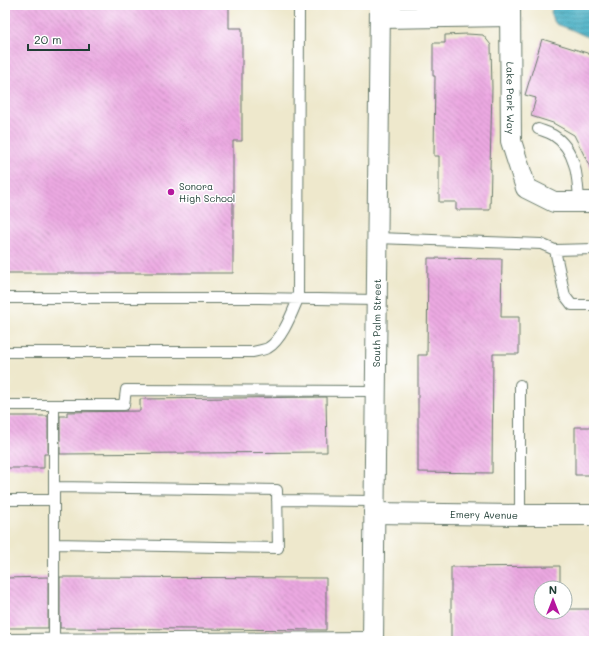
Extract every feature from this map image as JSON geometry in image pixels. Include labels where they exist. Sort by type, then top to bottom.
[{"type":"street","points":[[380,11],[510,11]]},
{"type":"street","name":"South Palm Street","points":[[373,639],[380,11]]},
{"type":"street","name":"Lake Park Way","points":[[510,11],[511,142],[526,188],[554,202],[586,202]]},
{"type":"street","name":"Emery Avenue","points":[[374,507],[520,515],[594,515]]},
{"type":"lane","points":[[5,352],[253,352],[268,348],[277,340],[298,299],[299,5]]},
{"type":"lane","points":[[538,129],[553,135],[567,148],[574,161],[578,180],[586,202]]},
{"type":"lane","points":[[377,238],[541,244],[555,250],[594,249]]},
{"type":"lane","points":[[555,250],[565,296],[572,305],[594,305]]},
{"type":"lane","points":[[5,298],[258,298],[376,300]]},
{"type":"lane","points":[[520,385],[520,515]]},
{"type":"lane","points":[[5,405],[124,405],[126,390],[375,391]]},
{"type":"lane","points":[[54,405],[54,640]]},
{"type":"lane","points":[[54,487],[277,490],[278,548],[54,544]]},
{"type":"lane","points":[[5,500],[54,500]]},
{"type":"lane","points":[[277,500],[374,507]]},
{"type":"lane","points":[[5,640],[373,639]]},
{"type":"water","points":[[555,5],[594,5],[594,40],[556,24],[552,18],[551,11]]},
{"type":"building","points":[[5,5],[229,5],[229,28],[242,28],[242,141],[233,141],[233,273],[5,273]]},
{"type":"building","points":[[445,35],[483,35],[491,45],[492,88],[490,210],[456,210],[456,202],[439,202],[439,156],[434,156],[435,76],[433,76],[433,43],[445,43]]},
{"type":"building","points":[[542,39],[587,53],[594,57],[594,175],[574,135],[553,123],[531,116],[536,98],[525,95]]},
{"type":"building","points":[[428,258],[502,259],[501,317],[519,317],[519,354],[493,354],[492,473],[418,472],[418,355],[427,355]]},
{"type":"building","points":[[326,397],[327,452],[60,454],[60,416],[67,416],[67,412],[140,411],[140,399]]},
{"type":"building","points":[[5,416],[48,416],[48,454],[44,454],[44,468],[5,468]]},
{"type":"building","points":[[575,427],[594,427],[594,475],[575,475]]},
{"type":"building","points":[[560,566],[560,580],[533,580],[533,620],[573,620],[573,609],[594,609],[594,641],[451,641],[451,567]]},
{"type":"building","points":[[48,577],[48,628],[5,628],[5,578]]},
{"type":"building","points":[[60,577],[326,578],[326,630],[60,628]]},
{"type":"place","name":"Sonora High School","points":[[171,192]]}]
